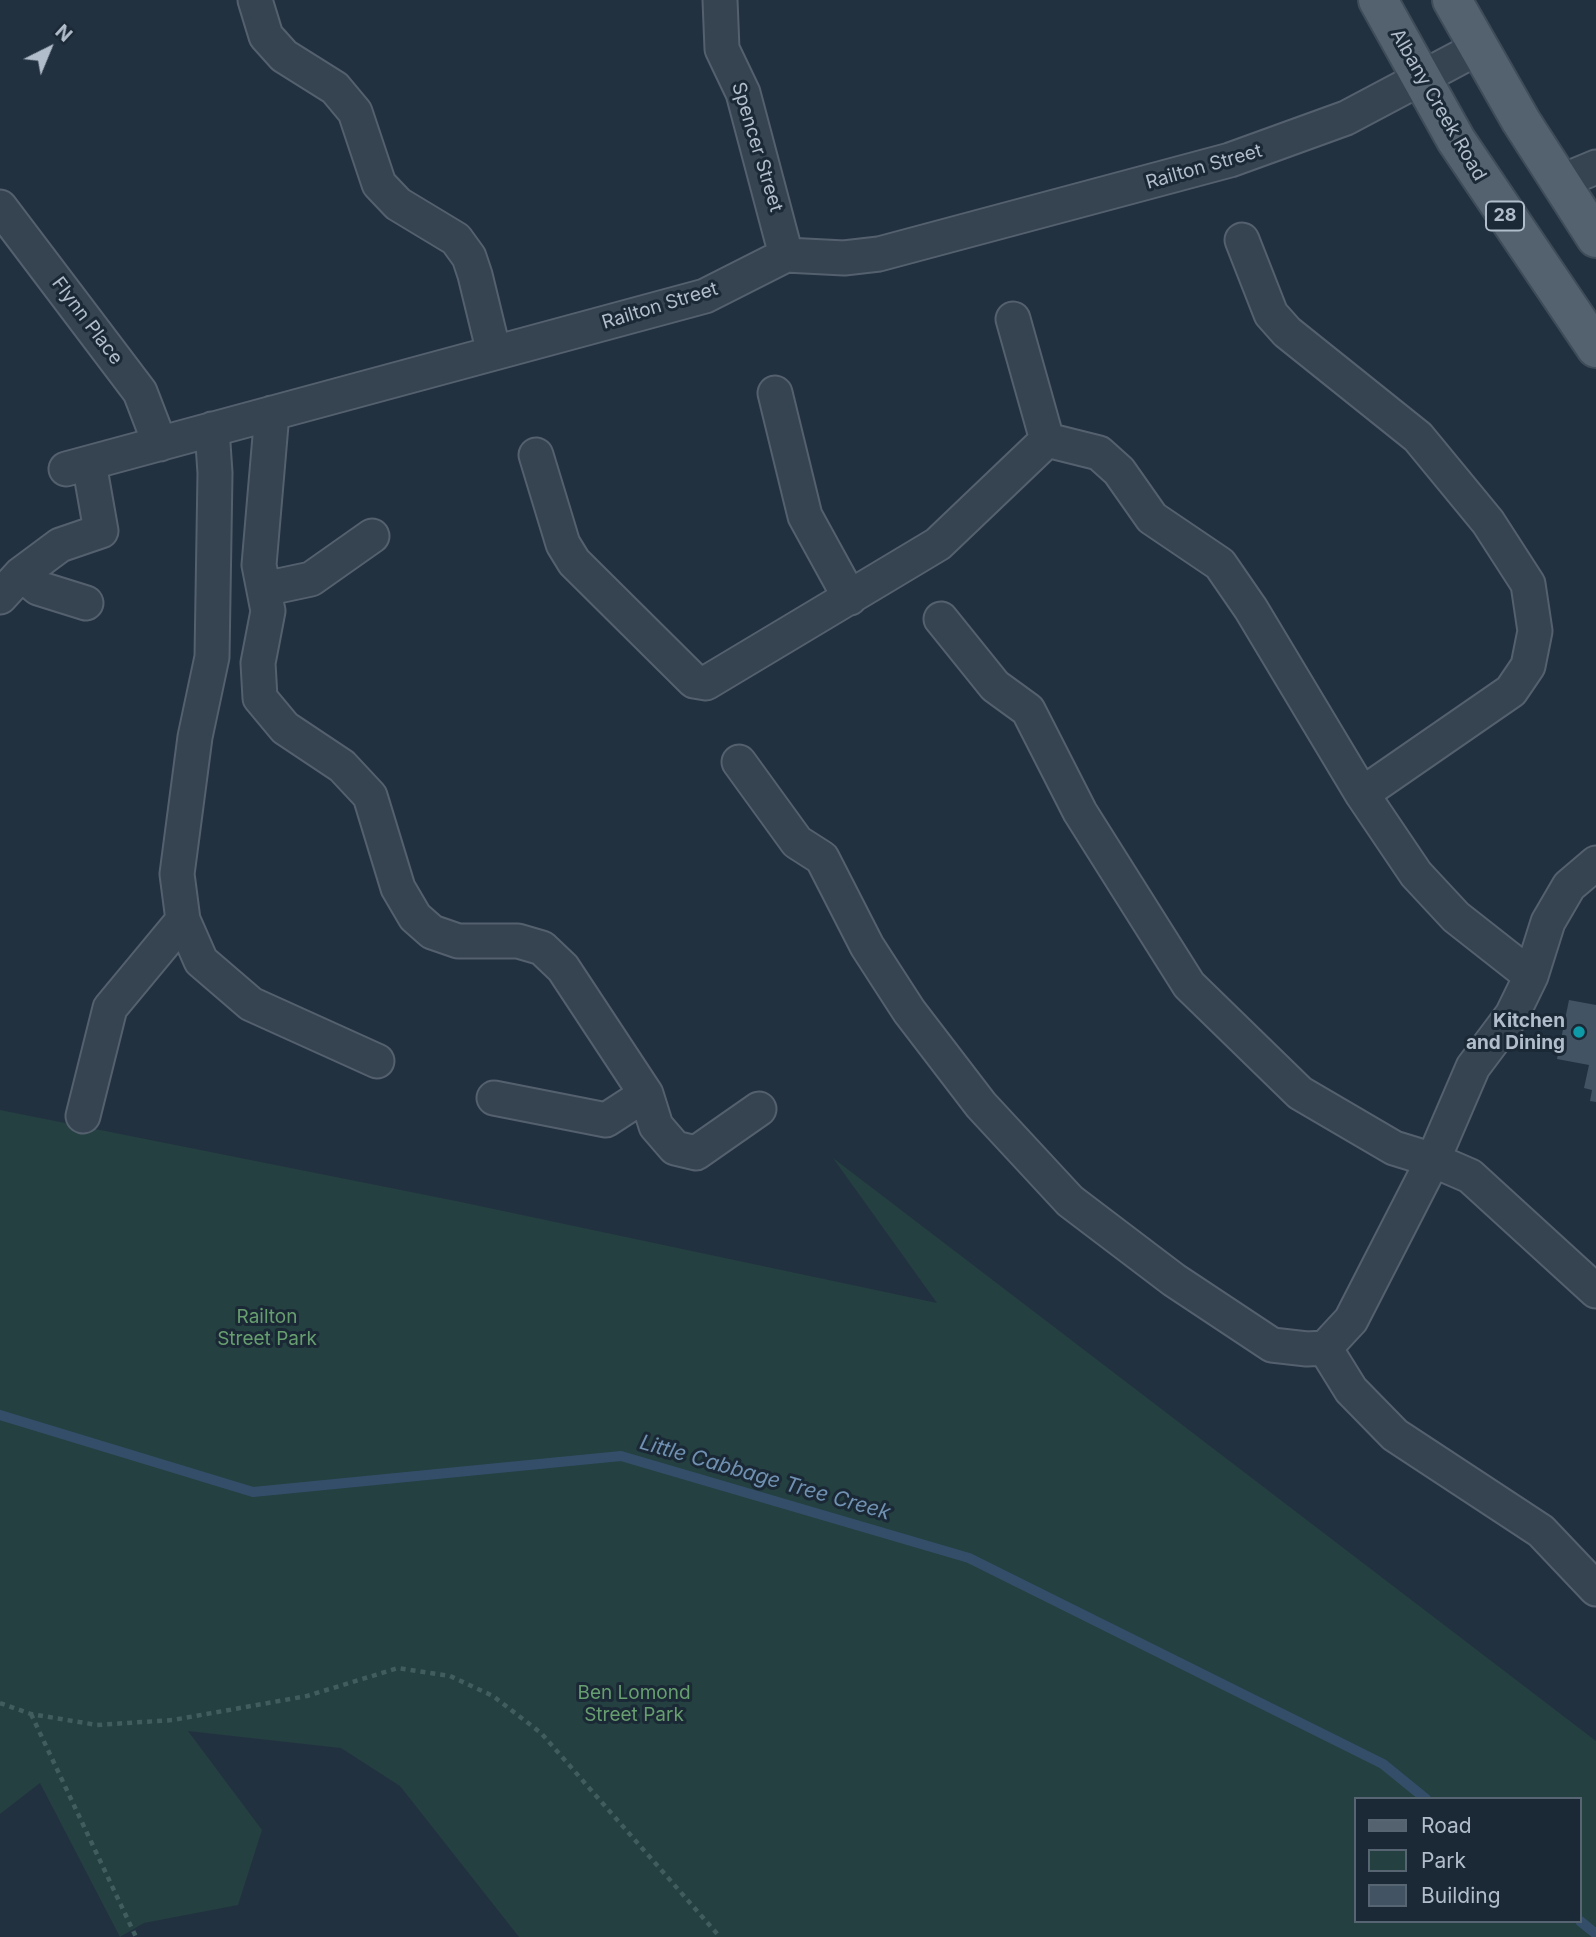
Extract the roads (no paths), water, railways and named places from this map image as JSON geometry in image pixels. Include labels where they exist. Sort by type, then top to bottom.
[{"type":"main road","name":"Albany Creek Road","points":[[1378,0],[1420,79],[1501,210],[1596,348]]},
{"type":"main road","points":[[1452,0],[1478,48],[1596,238]]},
{"type":"street","points":[[255,0],[266,36],[284,56],[335,88],[355,112],[379,184],[398,204],[456,239],[463,248],[475,275],[495,353]]},
{"type":"street","name":"Spencer Street","points":[[720,0],[722,50],[743,93],[776,206],[786,255]]},
{"type":"street","name":"Railton Street","points":[[11,585],[60,545],[101,531],[78,466],[705,296],[786,255],[844,258],[879,254],[1074,204],[1266,149],[1346,117],[1478,48]]},
{"type":"street","points":[[1560,182],[1596,167]]},
{"type":"street","name":"Flynn Place","points":[[0,207],[140,392],[160,444]]},
{"type":"street","points":[[1242,240],[1271,314],[1287,332],[1418,437],[1488,522],[1528,584],[1535,631],[1528,666],[1511,691],[1362,794]]},
{"type":"street","points":[[1013,319],[1047,440]]},
{"type":"street","points":[[775,393],[805,516],[850,598]]},
{"type":"street","points":[[272,413],[259,565],[268,611],[258,663],[260,698],[285,728],[342,766],[370,796],[398,888],[415,917],[432,932],[458,941],[518,941],[542,948],[563,968],[646,1094],[656,1126],[675,1148],[696,1153],[759,1109]]},
{"type":"street","points":[[212,429],[215,473],[212,657],[195,737],[177,874],[183,920],[201,961],[251,1004],[377,1061]]},
{"type":"street","points":[[1047,440],[1099,453],[1119,471],[1152,518],[1220,564],[1251,609],[1362,794],[1416,874],[1456,917],[1531,976]]},
{"type":"street","points":[[536,455],[563,544],[574,562],[694,681],[706,683],[938,544],[1047,440]]},
{"type":"street","points":[[264,589],[311,579],[372,536]]},
{"type":"street","points":[[11,585],[38,588],[86,603]]},
{"type":"street","points":[[941,619],[996,685],[1028,710],[1080,812],[1189,985],[1300,1093],[1394,1148],[1433,1160],[1470,1176],[1596,1291]]},
{"type":"street","points":[[739,762],[797,842],[822,858],[867,946],[909,1011],[981,1105],[1070,1201],[1174,1280],[1272,1345],[1325,1348],[1351,1320],[1433,1160],[1473,1067],[1512,1015],[1531,976],[1548,922],[1569,886],[1596,863]]},
{"type":"street","points":[[83,1116],[110,1008],[183,920]]},
{"type":"street","points":[[494,1098],[606,1120],[646,1094]]},
{"type":"street","points":[[1325,1348],[1352,1390],[1395,1435],[1541,1531],[1596,1589]]},
{"type":"waterway","name":"Little Cabbage Tree Creek","points":[[0,1415],[253,1492],[621,1456],[969,1558],[1383,1764],[1424,1797]]},
{"type":"waterway","name":"Little Cabbage Tree Creek","points":[[1582,1923],[1596,1934]]},
{"type":"place","name":"Kitchen and Dining","points":[[1579,1032]]},
{"type":"park label","name":"Railton Street Park","points":[[267,1328]]},
{"type":"park label","name":"Ben Lomond Street Park","points":[[634,1704]]}]
